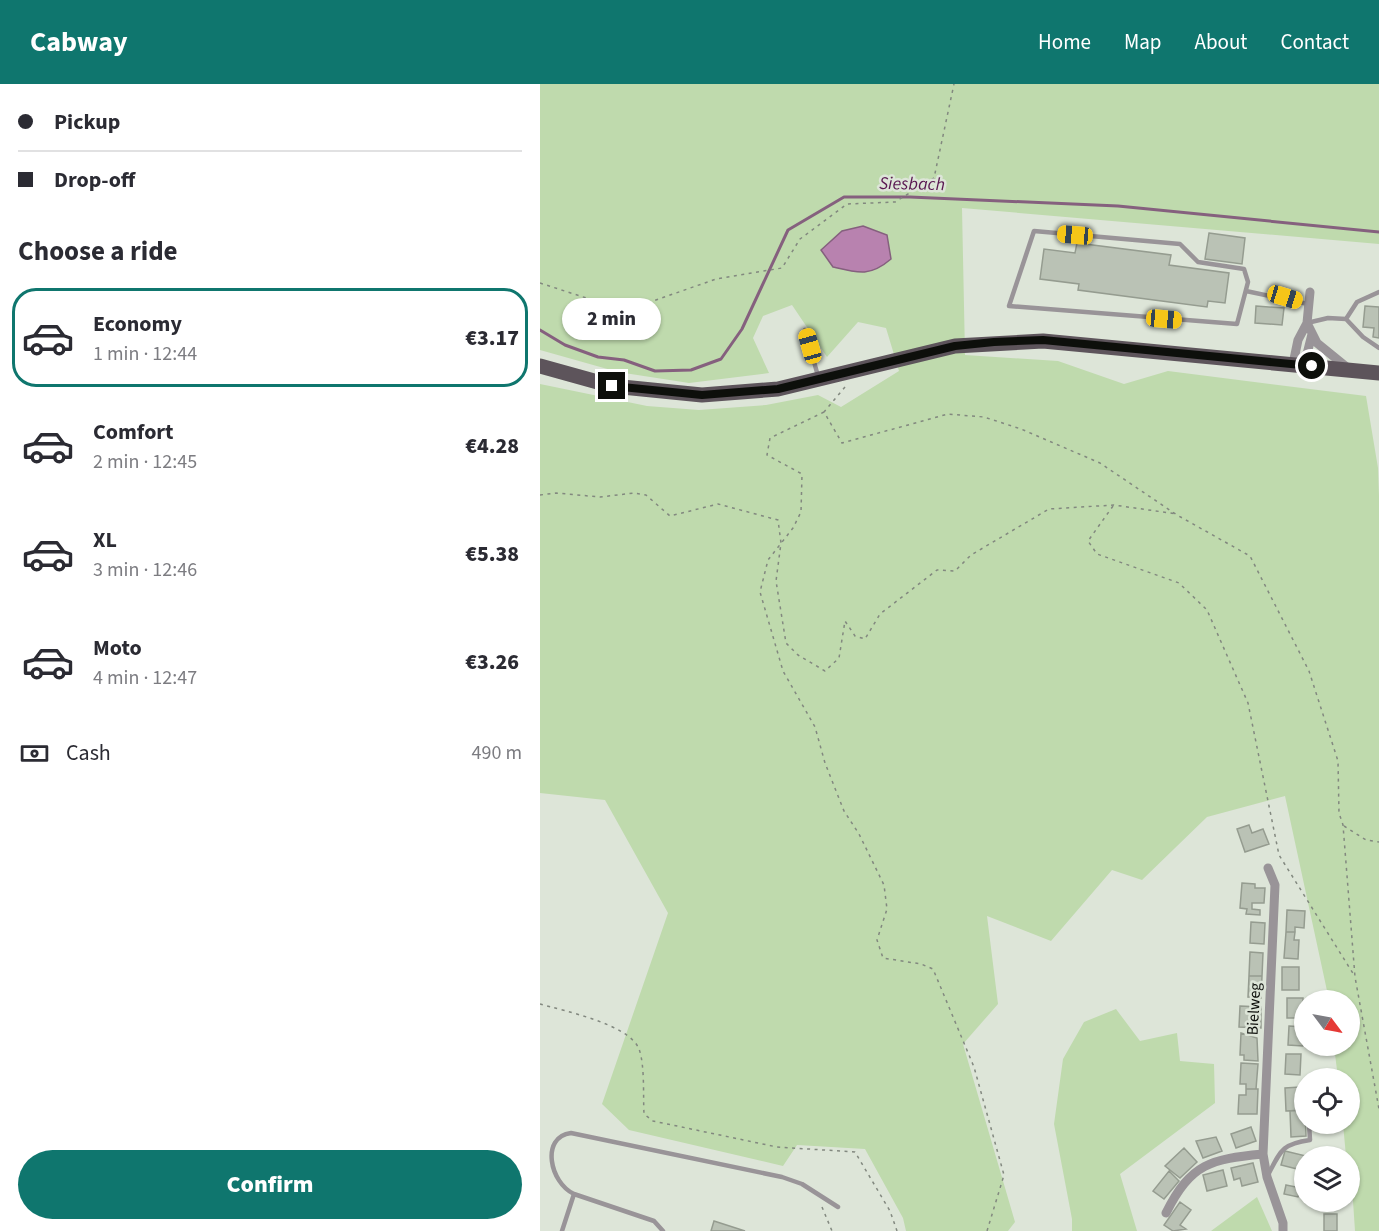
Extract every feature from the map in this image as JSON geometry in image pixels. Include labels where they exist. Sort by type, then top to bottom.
[{"type":"main road","points":[[540,366],[590,381],[672,394],[702,395],[778,389],[955,346],[1043,340],[1379,373]]},
{"type":"street","points":[[1293,364],[1298,340],[1307,323],[1310,292]]},
{"type":"street","points":[[1307,323],[1323,350],[1350,370]]},
{"type":"street","points":[[1293,364],[1307,354],[1312,334]]},
{"type":"street","name":"Bielweg","points":[[1268,868],[1275,885],[1263,1154],[1267,1177],[1283,1223],[1283,1231]]},
{"type":"street","points":[[1166,1213],[1174,1197],[1195,1171],[1222,1158],[1263,1154]]},
{"type":"lane","points":[[1034,231],[1180,244],[1198,262],[1244,269],[1248,282],[1246,291],[1237,324],[1009,306],[1034,231]]},
{"type":"lane","points":[[1246,291],[1309,304]]},
{"type":"lane","points":[[1346,319],[1357,302],[1379,292]]},
{"type":"lane","points":[[1307,323],[1328,318],[1346,319],[1363,337],[1379,348]]},
{"type":"lane","points":[[805,330],[819,378]]},
{"type":"lane","points":[[663,1231],[654,1221],[574,1194],[561,1186],[549,1164],[554,1142],[562,1134],[571,1133],[782,1177],[816,1192],[838,1207]]},
{"type":"lane","points":[[1267,1177],[1281,1150],[1290,1143],[1311,1140],[1311,1134]]},
{"type":"lane","points":[[562,1231],[574,1194]]},
{"type":"path","points":[[540,283],[611,306],[636,307],[716,279],[782,268],[800,239],[847,204],[895,202],[934,178],[954,84]]},
{"type":"path","points":[[846,385],[824,412],[770,438],[767,455],[802,474],[801,512],[793,528],[768,560],[760,592],[783,671],[815,727],[825,763],[844,811],[859,834],[884,885],[888,909],[877,940],[883,958],[921,964],[933,969],[974,1067],[1004,1175],[987,1231]]},
{"type":"path","points":[[824,412],[842,443],[948,414],[984,417],[1021,429],[1100,463],[1178,514],[1250,556],[1309,671],[1338,761],[1339,813],[1343,825],[1355,977],[1379,1109]]},
{"type":"path","points":[[540,495],[556,493],[600,497],[634,493],[646,495],[670,516],[718,504],[778,520],[781,543],[776,581],[786,643],[798,655],[825,671],[839,658],[846,621],[855,636],[865,639],[880,614],[937,570],[955,571],[971,555],[1049,509],[1114,506],[1178,514]]},
{"type":"path","points":[[1114,506],[1088,541],[1097,554],[1179,583],[1207,610],[1248,704],[1279,855],[1355,977]]},
{"type":"path","points":[[1343,825],[1366,840],[1379,842]]},
{"type":"path","points":[[540,1004],[617,1028],[632,1040],[639,1049],[645,1114],[653,1121],[777,1147],[855,1152],[890,1211],[897,1231]]},
{"type":"path","points":[[816,1192],[832,1231]]},
{"type":"green space","points":[[540,84],[1379,84],[1379,244],[962,208],[965,355],[1058,361],[1124,384],[1168,371],[1366,396],[1378,468],[1379,496],[1379,1231],[1355,1231],[1354,1212],[1360,1212],[1360,1146],[1345,1146],[1344,1134],[1360,1134],[1360,1068],[1337,1068],[1335,1056],[1360,1056],[1360,990],[1327,990],[1285,796],[1207,817],[1142,880],[1112,870],[1051,941],[987,916],[998,1004],[963,1044],[1015,1222],[1008,1231],[906,1231],[903,1218],[865,1149],[797,1145],[783,1166],[629,1130],[602,1104],[668,913],[605,800],[540,793],[540,384],[647,406],[699,410],[766,405],[818,395],[841,407],[899,371],[886,328],[858,322],[827,357],[792,305],[763,316],[753,338],[769,373],[689,383],[618,372],[540,350]]},
{"type":"green space","points":[[1116,1009],[1140,1041],[1177,1033],[1180,1061],[1214,1064],[1215,1103],[1120,1174],[1137,1231],[1072,1231],[1072,1219],[1054,1124],[1063,1059],[1084,1022]]},
{"type":"green space","points":[[1257,1197],[1272,1231],[1211,1231]]},
{"type":"shaded area","points":[[863,226],[887,235],[891,259],[877,269],[864,272],[833,267],[821,250],[842,231]]},
{"type":"building","points":[[1209,233],[1245,238],[1242,264],[1205,259]]},
{"type":"building","points":[[1077,243],[1171,255],[1169,265],[1229,273],[1225,303],[1208,301],[1207,307],[1078,290],[1079,284],[1040,279],[1044,249],[1075,253]]},
{"type":"building","points":[[1256,306],[1284,308],[1282,325],[1255,323]]},
{"type":"building","points":[[1365,306],[1379,307],[1379,338],[1373,337],[1374,328],[1363,327]]},
{"type":"building","points":[[1249,825],[1252,833],[1263,829],[1269,844],[1245,852],[1237,829]]},
{"type":"building","points":[[1242,883],[1255,884],[1255,888],[1265,888],[1264,903],[1252,903],[1252,909],[1260,910],[1260,915],[1246,914],[1247,909],[1240,908]]},
{"type":"building","points":[[1287,910],[1305,911],[1304,928],[1295,927],[1295,932],[1286,932]]},
{"type":"building","points":[[1251,922],[1265,923],[1264,944],[1250,943]]},
{"type":"building","points":[[1286,932],[1295,932],[1294,940],[1299,940],[1298,959],[1284,958]]},
{"type":"building","points":[[1250,952],[1263,953],[1262,976],[1249,976]]},
{"type":"building","points":[[1282,967],[1299,967],[1299,990],[1282,990]]},
{"type":"building","points":[[1249,976],[1262,976],[1261,998],[1248,997]]},
{"type":"building","points":[[1287,998],[1294,998],[1294,1018],[1287,1018]]},
{"type":"building","points":[[1240,1006],[1261,1007],[1261,1028],[1239,1027]]},
{"type":"building","points":[[1289,1026],[1294,1026],[1294,1045],[1288,1045]]},
{"type":"building","points":[[1241,1033],[1257,1038],[1258,1061],[1244,1060],[1244,1055],[1240,1055]]},
{"type":"building","points":[[1286,1054],[1301,1056],[1300,1068],[1294,1068],[1294,1075],[1285,1074]]},
{"type":"building","points":[[1241,1063],[1258,1064],[1256,1089],[1246,1089],[1246,1084],[1240,1084]]},
{"type":"building","points":[[1294,1087],[1294,1110],[1286,1111],[1285,1088]]},
{"type":"building","points":[[1246,1089],[1258,1089],[1257,1114],[1238,1114],[1239,1095],[1246,1095]]},
{"type":"building","points":[[1290,1111],[1294,1111],[1294,1134],[1306,1134],[1306,1136],[1291,1137]]},
{"type":"building","points":[[1251,1127],[1256,1141],[1236,1148],[1231,1134]]},
{"type":"building","points":[[1216,1137],[1222,1151],[1203,1158],[1196,1141]]},
{"type":"building","points":[[1184,1148],[1197,1162],[1180,1178],[1165,1166]]},
{"type":"building","points":[[1285,1151],[1294,1153],[1294,1168],[1281,1165]]},
{"type":"building","points":[[1253,1163],[1258,1182],[1242,1186],[1240,1178],[1234,1180],[1231,1168]]},
{"type":"building","points":[[1223,1170],[1227,1186],[1207,1191],[1203,1175]]},
{"type":"building","points":[[1169,1171],[1179,1181],[1164,1199],[1153,1191]]},
{"type":"building","points":[[1286,1185],[1294,1187],[1294,1196],[1284,1194]]},
{"type":"building","points":[[1180,1202],[1191,1210],[1180,1225],[1186,1229],[1173,1231],[1164,1225]]},
{"type":"building","points":[[1324,1214],[1337,1214],[1337,1231],[1324,1231]]},
{"type":"building","points":[[714,1221],[745,1231],[711,1231]]},
{"type":"waterway","name":"Siesbach","points":[[540,330],[565,345],[598,357],[624,360],[655,371],[691,370],[721,359],[742,329],[788,230],[844,197],[910,197],[1118,206],[1379,232]]},
{"type":"route","points":[[612,386],[672,394],[702,395],[778,389],[955,346],[1043,340],[1312,366]]}]
